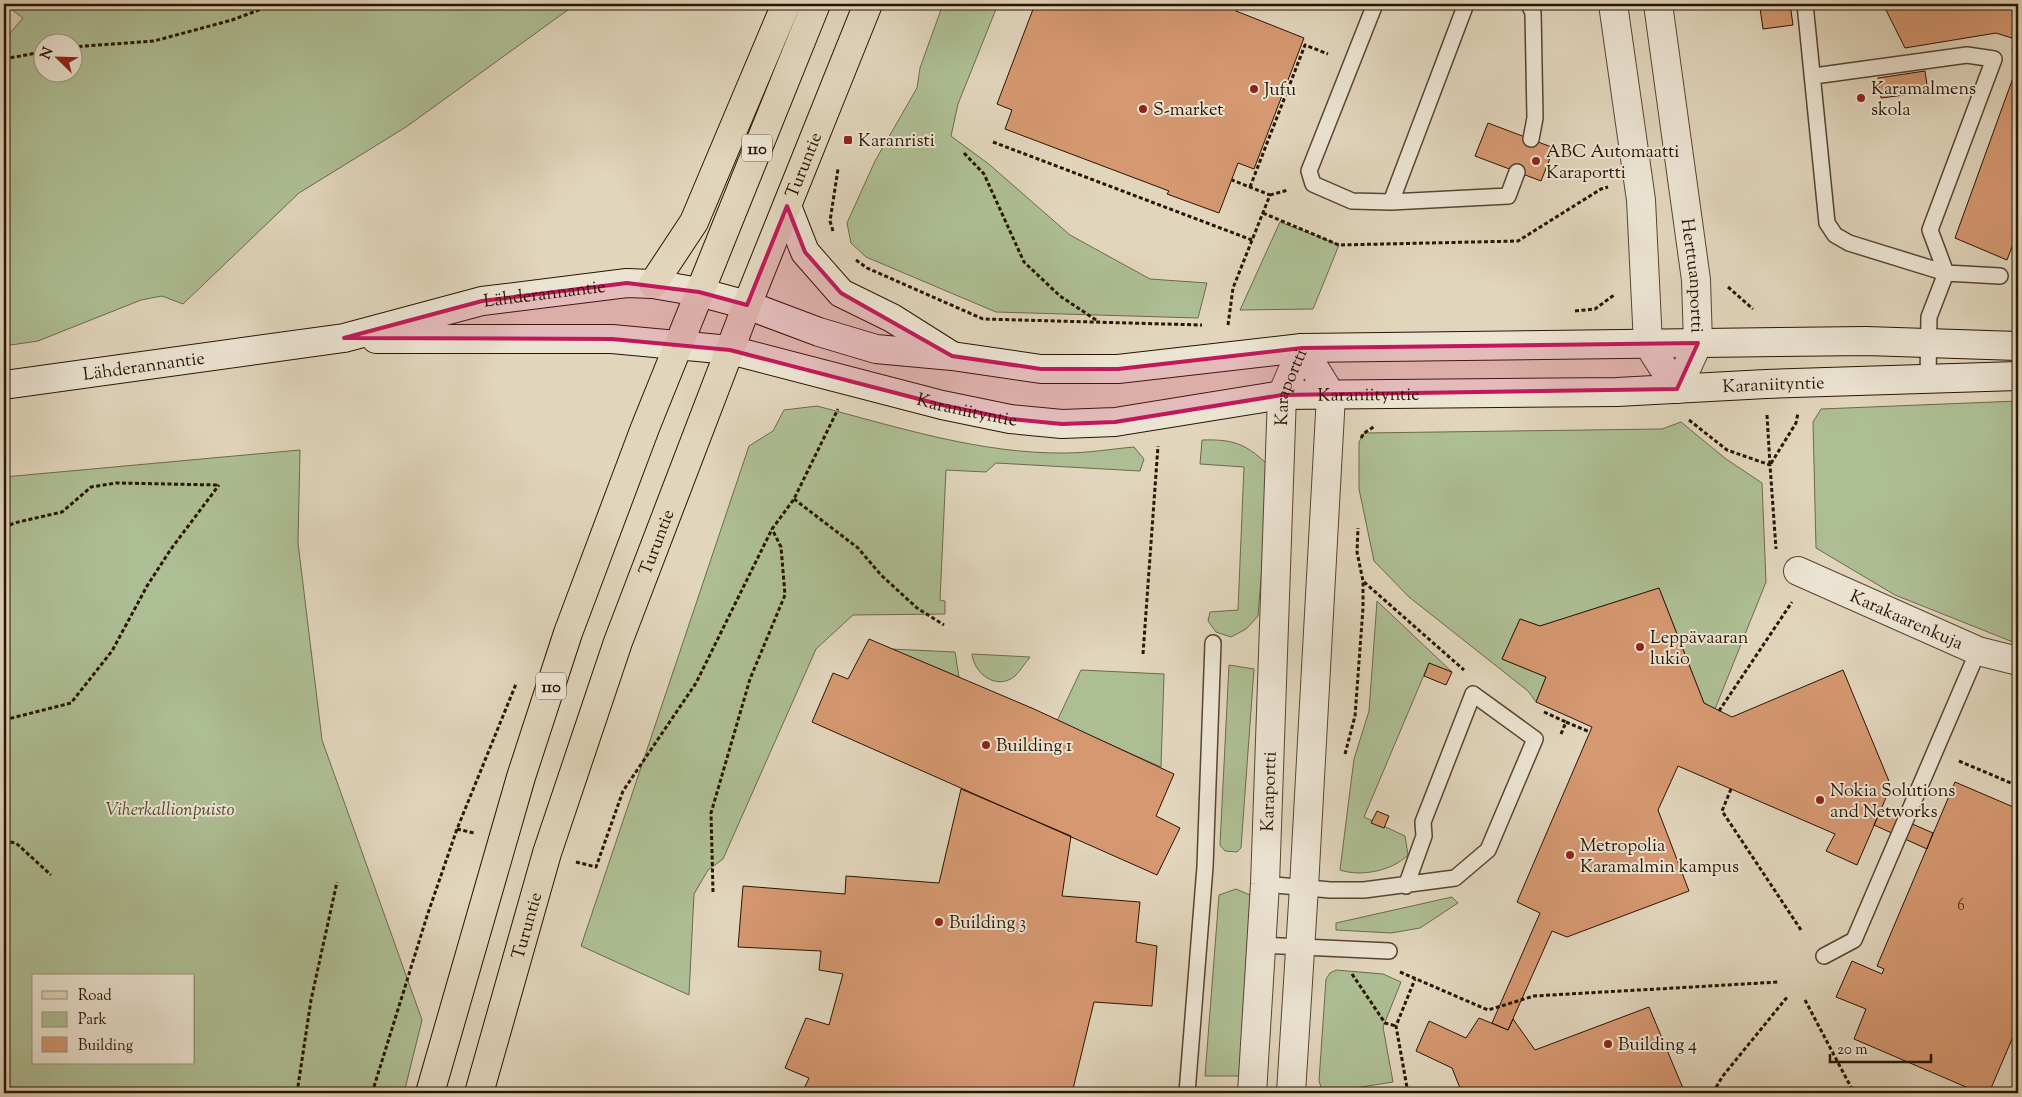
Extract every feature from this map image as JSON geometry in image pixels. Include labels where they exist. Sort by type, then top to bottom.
[{"type":"main road","points":[[654,284],[694,222],[786,4]]},
{"type":"main road","name":"110","points":[[430,1093],[543,708],[572,624],[678,345],[816,4]]},
{"type":"main road","name":"Turuntie","points":[[480,1093],[547,853],[618,642],[746,305],[868,4]]},
{"type":"street","points":[[1613,4],[1641,200],[1648,344],[1677,388]]},
{"type":"street","name":"Herttuanportti","points":[[1658,4],[1696,280],[1698,343],[1677,388]]},
{"type":"street","points":[[787,206],[805,252],[841,293],[892,318],[952,356]]},
{"type":"street","name":"Lähderannantie","points":[[4,385],[344,338],[482,301],[627,284],[654,284],[699,292],[746,305]]},
{"type":"street","points":[[746,305],[876,349],[952,356],[1041,368],[1118,369],[1302,348],[1866,342],[2018,346]]},
{"type":"street","name":"Lähderannantie","points":[[344,338],[612,339],[730,350]]},
{"type":"street","name":"Karaportti","points":[[1290,1093],[1304,887],[1331,395],[1302,348]]},
{"type":"street","name":"Karaportti","points":[[1252,1093],[1265,884],[1282,396],[1302,348]]},
{"type":"street","name":"Karaniityntie","points":[[730,350],[942,405],[1010,419],[1062,424],[1115,422],[1282,396],[1598,392],[2018,376]]},
{"type":"street","name":"Karakaarenkuja","points":[[1797,583],[1978,651],[2018,661]]},
{"type":"lane","points":[[1374,4],[1309,171],[1313,184],[1352,201],[1391,202],[1508,196],[1517,172]]},
{"type":"lane","points":[[1391,202],[1466,4]]},
{"type":"lane","points":[[1529,4],[1533,13],[1535,118],[1531,139]]},
{"type":"lane","points":[[1805,4],[1814,76],[1827,224],[1835,235],[1849,243],[1946,273],[2000,276]]},
{"type":"lane","points":[[1814,76],[1968,55],[1994,59],[1930,230],[1946,273],[1929,317],[1928,378]]},
{"type":"lane","points":[[1187,1093],[1205,867],[1213,643]]},
{"type":"lane","points":[[1824,956],[1854,940],[1978,651]]},
{"type":"lane","points":[[1265,884],[1364,890],[1406,886],[1456,878],[1488,850],[1535,739],[1473,694],[1423,822],[1424,836],[1406,886]]},
{"type":"lane","points":[[1261,944],[1389,951]]},
{"type":"path","points":[[82,45],[154,41],[232,20],[274,4]]},
{"type":"path","points":[[1250,187],[1305,45],[1327,53]]},
{"type":"path","points":[[4,59],[32,54]]},
{"type":"path","points":[[993,142],[1252,240]]},
{"type":"path","points":[[964,153],[984,174],[1024,262],[1060,296],[1100,323]]},
{"type":"path","points":[[836,240],[830,221],[838,169]]},
{"type":"path","points":[[1228,323],[1233,288],[1270,195],[1232,180]]},
{"type":"path","points":[[1263,213],[1339,245],[1518,241],[1601,189],[1612,186]]},
{"type":"path","points":[[850,256],[867,268],[922,291]]},
{"type":"path","points":[[623,791],[696,683],[772,529],[794,499],[841,403]]},
{"type":"path","points":[[1770,465],[1796,423],[1798,410]]},
{"type":"path","points":[[1767,414],[1775,543]]},
{"type":"path","points":[[1687,418],[1727,450],[1770,465]]},
{"type":"path","points":[[1143,654],[1158,443]]},
{"type":"path","points":[[4,528],[14,523],[62,512],[91,487],[116,483],[219,485],[171,549],[147,586],[112,651],[71,702],[4,720]]},
{"type":"path","points":[[794,499],[858,548],[881,575],[917,608],[944,625]]},
{"type":"path","points":[[714,892],[712,813],[750,679],[785,595],[781,548],[772,529]]},
{"type":"path","points":[[1363,581],[1475,680],[1478,684],[1473,694]]},
{"type":"path","points":[[1719,711],[1797,583]]},
{"type":"path","points":[[372,1093],[427,916],[458,829],[518,678]]},
{"type":"path","points":[[1935,752],[2018,786]]},
{"type":"path","points":[[1731,789],[1722,811],[1801,930]]},
{"type":"path","points":[[4,840],[16,843],[51,876]]},
{"type":"path","points":[[297,1093],[311,1000],[337,882]]},
{"type":"path","points":[[1352,973],[1385,1023],[1396,1026]]},
{"type":"path","points":[[1408,1093],[1396,1026],[1415,979],[1488,1010],[1534,996],[1779,982]]},
{"type":"path","points":[[1713,1093],[1722,1077],[1788,996]]},
{"type":"path","points":[[1805,1000],[1854,1093]]},
{"type":"highlighted area","points":[[787,206],[805,252],[841,293],[952,356],[1041,369],[1118,369],[1302,348],[1698,343],[1677,389],[1282,395],[1115,422],[1062,424],[1010,419],[942,405],[730,350],[612,339],[344,338],[482,301],[627,283],[699,292],[747,305]]},
{"type":"green space","points":[[4,4],[576,4],[406,127],[299,193],[183,304],[162,296],[141,300],[38,341],[4,346],[4,40],[23,18]]},
{"type":"green space","points":[[943,4],[998,4],[958,104],[951,136],[990,165],[1070,235],[1150,279],[1207,283],[1198,318],[996,312],[866,257],[851,243],[847,223],[875,161],[917,88],[920,68]]},
{"type":"green space","points":[[1280,222],[1339,245],[1313,309],[1240,310]]},
{"type":"green space","points":[[2018,401],[2018,644],[1895,595],[1816,548],[1813,422],[1821,409]]},
{"type":"green space","points":[[817,406],[939,438],[971,444],[1002,449],[1065,453],[1134,447],[1144,459],[1140,471],[996,463],[986,472],[946,470],[940,600],[945,601],[945,614],[853,615],[816,649],[723,859],[708,870],[694,894],[689,995],[581,946],[749,446],[773,431],[784,410]]},
{"type":"green space","points":[[1681,422],[1726,459],[1762,483],[1766,582],[1715,709],[1704,703],[1659,588],[1540,626],[1520,619],[1502,659],[1546,677],[1536,702],[1528,691],[1409,597],[1374,561],[1359,489],[1359,442],[1364,433],[1662,429]]},
{"type":"green space","points":[[1202,440],[1239,444],[1254,453],[1270,467],[1258,616],[1246,629],[1231,637],[1216,632],[1208,621],[1210,612],[1238,610],[1244,467],[1200,464]]},
{"type":"green space","name":"Viherkallionpuisto","points":[[300,450],[298,543],[322,740],[422,1020],[404,1093],[4,1093],[4,477]]},
{"type":"green space","points":[[1377,601],[1452,672],[1429,663],[1364,817],[1405,836],[1408,855],[1385,869],[1357,873],[1340,870],[1354,759],[1369,711]]},
{"type":"green space","points":[[891,649],[955,652],[959,677]]},
{"type":"green space","points":[[972,654],[1030,657],[1015,676],[1001,682],[994,681],[982,674],[977,668]]},
{"type":"green space","points":[[1229,665],[1254,669],[1241,848],[1237,852],[1225,851],[1220,845]]},
{"type":"green space","points":[[1081,670],[1164,674],[1161,767],[1057,721]]},
{"type":"green space","points":[[1236,889],[1250,895],[1244,1076],[1205,1076],[1219,895]]},
{"type":"green space","points":[[1452,897],[1458,903],[1420,928],[1391,933],[1336,930],[1336,923]]},
{"type":"green space","points":[[1336,970],[1383,974],[1401,982],[1383,1027],[1393,1082],[1323,1093],[1319,1081],[1326,979],[1330,973]]},
{"type":"building","name":"S-market","points":[[1035,4],[1240,4],[1236,11],[1304,38],[1254,169],[1238,163],[1219,213],[1167,194],[1169,191],[1005,129],[1012,110],[997,104]]},
{"type":"building","points":[[1790,4],[1793,25],[1763,29],[1760,8]]},
{"type":"building","points":[[1883,4],[2018,4],[2018,52],[2012,50],[2015,39],[1996,33],[1905,48]]},
{"type":"building","points":[[2018,64],[2018,231],[2007,260],[1955,238]]},
{"type":"building","points":[[1925,71],[1928,92],[1881,98],[1878,78]]},
{"type":"building","points":[[1488,123],[1554,148],[1541,181],[1475,156]]},
{"type":"building","name":"Nokia Solutions and Networks","points":[[1659,588],[1704,703],[1732,717],[1843,670],[1891,786],[1857,865],[1826,851],[1835,834],[1678,766],[1658,810],[1689,891],[1567,937],[1552,931],[1508,1030],[1492,1023],[1540,913],[1517,902],[1592,727],[1536,702],[1546,677],[1502,659],[1520,619],[1540,626]]},
{"type":"building","name":"Building 1","points":[[869,639],[1034,709],[1174,774],[1156,816],[1180,828],[1157,875],[812,722],[833,673],[848,679]]},
{"type":"building","points":[[1429,663],[1452,672],[1446,685],[1424,676]]},
{"type":"building","points":[[1955,782],[2018,809],[2018,1025],[1989,1093],[1980,1093],[1854,1039],[1866,1009],[1836,997],[1852,961],[1882,974],[1884,969],[1877,966]]},
{"type":"building","name":"Building 3","points":[[961,789],[1071,836],[1062,896],[1140,902],[1136,942],[1157,946],[1152,1006],[1094,1002],[1072,1093],[802,1093],[809,1078],[785,1068],[806,1018],[829,1025],[843,974],[819,970],[821,951],[738,947],[743,886],[845,894],[846,876],[939,883]]},
{"type":"building","points":[[1880,810],[1933,833],[1927,849],[1874,825]]},
{"type":"building","points":[[1377,811],[1389,816],[1384,828],[1371,823]]},
{"type":"building","name":"Building 4","points":[[1649,1007],[1685,1093],[1462,1093],[1452,1068],[1416,1051],[1429,1021],[1466,1038],[1479,1018],[1508,1030],[1513,1019],[1535,1050]]},
{"type":"place","name":"Jufu","points":[[1254,89]]},
{"type":"place","name":"Karamalmens skola","points":[[1861,98]]},
{"type":"place","name":"S-market","points":[[1143,109]]},
{"type":"place","name":"Karanristi","points":[[848,140]]},
{"type":"place","name":"ABC Automaatti Karaportti","points":[[1536,161]]},
{"type":"place","name":"Leppävaaran lukio","points":[[1640,647]]},
{"type":"place","name":"Building 1","points":[[986,745]]},
{"type":"place","name":"Nokia Solutions and Networks","points":[[1820,800]]},
{"type":"place","name":"Metropolia Karamalmin kampus","points":[[1570,855]]},
{"type":"place","name":"Building 3","points":[[939,922]]},
{"type":"place","name":"Building 4","points":[[1608,1044]]}]
